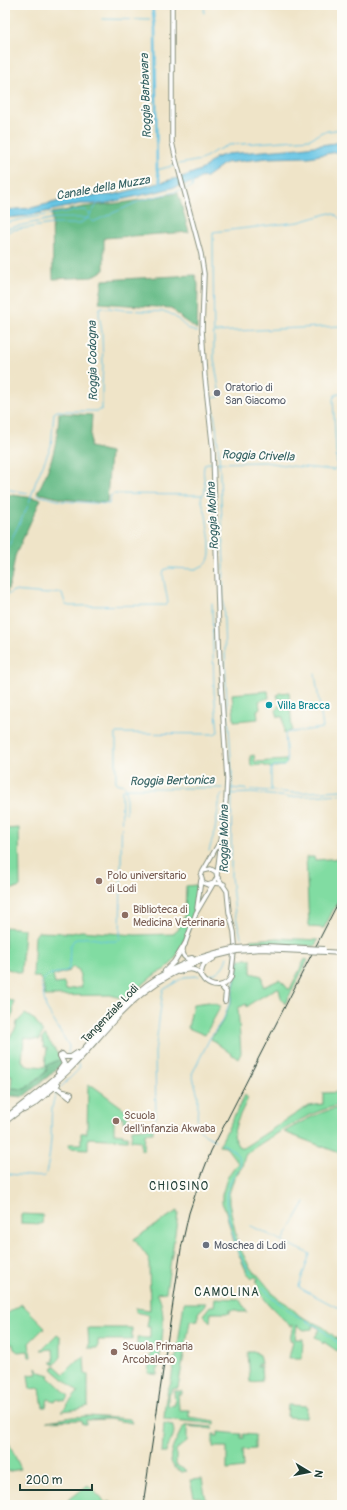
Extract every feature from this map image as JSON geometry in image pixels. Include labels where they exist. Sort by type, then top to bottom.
[{"type":"highway","points":[[185,944],[183,954],[186,958],[235,950]]},
{"type":"highway","points":[[150,983],[172,965],[185,944]]},
{"type":"highway","name":"Tangenziale Lodi","points":[[5,1122],[71,1068],[127,1006],[146,989],[167,976],[198,961],[235,950],[261,949],[342,952]]},
{"type":"highway","points":[[201,977],[201,970],[206,963],[222,954]]},
{"type":"highway","points":[[5,1118],[67,1067],[126,1002],[150,983],[174,968],[203,956]]},
{"type":"highway","points":[[167,976],[188,969],[197,971],[207,983],[221,986],[226,992],[225,1000]]},
{"type":"highway","points":[[221,986],[227,983],[231,977]]},
{"type":"highway","points":[[51,1081],[64,1064],[61,1055],[65,1057],[75,1056],[84,1046],[89,1043]]},
{"type":"highway","points":[[15,1114],[36,1103],[57,1087],[71,1068]]},
{"type":"highway","points":[[57,1087],[70,1096]]},
{"type":"main road","points":[[172,5],[172,134],[177,164],[201,254],[204,274],[202,330],[205,378],[214,457],[220,668],[227,779],[227,794],[217,875],[214,884],[196,913]]},
{"type":"main road","points":[[185,944],[196,913],[203,871],[221,838]]},
{"type":"main road","points":[[203,871],[211,869],[224,884],[227,891],[235,944],[231,977]]},
{"type":"main road","points":[[201,878],[206,884],[224,884]]},
{"type":"green space","points":[[178,193],[189,232],[104,238],[104,270],[92,277],[53,279],[52,213]]},
{"type":"green space","points":[[195,275],[198,284],[197,329],[182,319],[171,308],[99,303],[103,280]]},
{"type":"green space","points":[[59,413],[92,415],[90,447],[110,452],[107,503],[63,499],[37,493],[53,454]]},
{"type":"green space","points":[[5,494],[41,499],[15,556],[11,580],[5,598]]},
{"type":"green space","points":[[268,691],[269,698],[259,701],[260,709],[257,710],[258,719],[234,721],[232,694]]},
{"type":"green space","points":[[289,692],[292,730],[284,733],[283,717],[278,717],[276,711],[278,706],[282,706],[282,699],[278,699],[277,695],[280,693]]},
{"type":"green space","points":[[254,755],[255,762],[286,760],[287,763],[284,766],[271,768],[262,765],[251,766],[250,756]]},
{"type":"green space","points":[[19,828],[20,886],[18,888],[5,890],[5,829]]},
{"type":"green space","points":[[306,857],[314,857],[315,860],[342,858],[342,893],[324,928],[309,927]]},
{"type":"green space","points":[[196,885],[197,893],[194,915],[179,952],[167,968],[153,976],[126,999],[110,995],[45,996],[43,983],[39,977],[33,977],[35,936],[38,932],[72,933],[81,931],[136,935],[173,934],[178,930],[185,915],[186,886]],"holes":[[[73,967],[79,970],[82,987],[66,990],[64,983],[55,984],[53,976],[69,971]]]},
{"type":"green space","points":[[5,927],[24,929],[21,973],[5,968]]},
{"type":"green space","points":[[278,938],[318,940],[315,946],[250,943],[250,940]]},
{"type":"green space","points":[[240,959],[251,959],[251,973],[262,976],[263,987],[279,980],[288,989],[290,989],[305,959],[308,960],[285,1004],[281,998],[279,989],[277,988],[247,1007],[246,1004],[238,1008],[241,1053],[238,1059],[211,1039],[224,1019],[231,1001]]},
{"type":"green space","points":[[5,1000],[14,1001],[13,1014],[5,1027]]},
{"type":"green space","points":[[209,1002],[221,1006],[205,1035],[188,1028],[193,1004]]},
{"type":"green space","points":[[25,1014],[35,1020],[43,1033],[40,1040],[24,1038],[22,1061],[24,1062],[24,1065],[45,1067],[47,1048],[44,1048],[42,1038],[45,1035],[61,1059],[25,1089],[11,1088],[12,1075],[5,1072],[5,1045],[16,1028],[17,1022]]},
{"type":"green space","points":[[61,1059],[61,1066],[23,1097],[5,1095],[7,1091],[11,1091],[11,1088],[25,1089],[46,1072],[47,1065]]},
{"type":"green space","points":[[88,1085],[93,1086],[127,1111],[128,1120],[126,1120],[126,1122],[123,1122],[123,1117],[114,1117],[114,1133],[128,1136],[128,1140],[88,1138],[88,1149],[69,1148],[69,1144],[81,1144],[81,1133],[87,1133]]},
{"type":"green space","points":[[342,1092],[342,1105],[328,1108],[307,1116],[256,1146],[246,1154],[242,1167],[234,1178],[229,1194],[229,1203],[238,1244],[250,1268],[277,1298],[287,1304],[300,1316],[323,1327],[342,1343],[342,1356],[340,1353],[324,1342],[323,1344],[315,1337],[320,1329],[313,1325],[312,1329],[304,1330],[297,1325],[295,1339],[303,1339],[302,1358],[289,1358],[293,1341],[290,1340],[293,1325],[290,1326],[264,1298],[256,1281],[258,1280],[255,1276],[252,1278],[247,1273],[235,1246],[226,1212],[222,1203],[222,1195],[227,1178],[238,1163],[226,1147],[219,1146],[245,1095],[248,1098],[237,1121],[233,1136],[238,1146],[243,1148],[308,1106],[323,1104],[323,1093]]},
{"type":"green space","points":[[342,1107],[342,1154],[284,1132],[305,1120]]},
{"type":"green space","points":[[153,1128],[153,1133],[145,1133],[144,1150],[141,1150],[141,1141],[131,1140],[132,1129]]},
{"type":"green space","points":[[177,1211],[178,1214],[166,1292],[157,1293],[161,1302],[163,1333],[157,1375],[148,1373],[151,1349],[137,1349],[137,1338],[150,1338],[150,1327],[147,1327],[149,1315],[136,1312],[136,1308],[150,1310],[149,1259],[134,1239]]},
{"type":"green space","points":[[21,1214],[43,1215],[42,1224],[21,1223]]},
{"type":"green space","points":[[215,1298],[239,1299],[247,1312],[230,1310],[230,1313],[211,1313],[210,1322],[203,1315],[210,1306],[214,1306]]},
{"type":"green space","points":[[184,1303],[206,1303],[198,1313],[198,1320],[190,1321],[178,1388],[172,1389],[170,1394],[168,1394],[168,1406],[175,1405],[174,1391],[182,1391],[182,1394],[178,1394],[179,1410],[189,1410],[189,1417],[215,1421],[215,1424],[164,1419],[165,1404],[168,1389],[171,1383],[174,1358],[176,1358]]},
{"type":"green space","points":[[22,1304],[45,1327],[29,1343],[31,1357],[29,1357],[28,1351],[18,1352],[14,1349],[13,1344],[5,1346],[5,1315]]},
{"type":"green space","points":[[88,1328],[132,1328],[132,1340],[98,1340],[98,1348],[89,1348]]},
{"type":"green space","points":[[57,1334],[61,1337],[61,1357],[54,1365],[51,1362],[54,1362],[53,1349],[41,1350]]},
{"type":"green space","points":[[248,1352],[256,1352],[259,1354],[261,1364],[258,1364],[258,1366],[261,1366],[262,1381],[250,1382]]},
{"type":"green space","points":[[84,1356],[85,1374],[88,1375],[88,1406],[79,1409],[62,1411],[78,1392],[52,1369],[55,1366],[64,1374]]},
{"type":"green space","points":[[36,1367],[40,1372],[50,1375],[49,1377],[69,1396],[65,1401],[48,1399],[46,1407],[43,1407],[40,1388],[30,1389],[28,1375],[37,1374]]},
{"type":"green space","points":[[288,1405],[307,1406],[306,1418],[287,1417]]},
{"type":"green space","points":[[88,1416],[130,1419],[132,1423],[109,1419],[86,1420],[86,1424],[83,1424],[82,1420],[47,1421]]},
{"type":"green space","points":[[164,1423],[172,1425],[174,1433],[166,1453],[162,1453]]},
{"type":"green space","points":[[188,1425],[213,1427],[213,1429],[187,1426],[187,1441],[176,1450],[176,1465],[187,1471],[182,1472],[176,1469],[173,1465],[171,1461],[171,1452],[184,1426]]},
{"type":"green space","points":[[218,1432],[241,1434],[241,1438],[244,1438],[243,1434],[255,1435],[255,1449],[242,1450],[243,1468],[227,1470],[227,1447],[213,1447],[213,1434],[218,1436]]},
{"type":"green space","points":[[5,1441],[8,1441],[21,1469],[5,1472]]},
{"type":"green space","points":[[202,1479],[206,1500],[202,1500],[202,1497],[194,1497],[190,1480]]},
{"type":"green space","points":[[88,1485],[106,1503],[110,1501],[112,1505],[62,1505]]},
{"type":"water","points":[[342,142],[342,151],[309,157],[268,158],[225,163],[206,177],[200,178],[195,182],[156,192],[102,204],[80,204],[28,216],[5,218],[5,210],[31,208],[87,196],[113,195],[185,176],[203,169],[215,158],[227,154],[300,148]]},
{"type":"waterway","name":"Roggia Barbavara","points":[[152,5],[155,29],[157,170],[161,186]]},
{"type":"waterway","points":[[204,13],[205,5]]},
{"type":"waterway","points":[[102,19],[150,20]]},
{"type":"waterway","points":[[179,164],[201,160],[215,151],[229,145],[310,139],[322,132],[342,129]]},
{"type":"waterway","points":[[157,170],[176,165]]},
{"type":"waterway","points":[[185,189],[192,187],[193,182]]},
{"type":"waterway","points":[[5,229],[55,218],[88,218],[93,222],[142,200],[182,190]]},
{"type":"waterway","points":[[5,233],[12,230],[52,224],[79,224],[88,218],[98,203]]},
{"type":"waterway","points":[[5,223],[32,217],[79,210],[84,210],[90,214]]},
{"type":"waterway","name":"Roggia Molina","points":[[241,937],[235,913],[231,876],[232,772],[226,685],[223,590],[224,566],[219,455],[212,403],[212,398],[219,397],[220,395],[214,359],[213,232],[299,222],[330,213],[336,215],[342,221]]},
{"type":"waterway","name":"Roggia Codogna","points":[[5,560],[11,540],[28,506],[36,481],[51,446],[54,413],[57,411],[97,411],[102,409],[103,365],[102,333],[99,314],[100,308],[166,312],[171,314],[188,329],[197,332]]},
{"type":"waterway","name":"Roggia Codogna","points":[[215,332],[342,326]]},
{"type":"waterway","name":"Roggia Crivella","points":[[37,495],[62,501],[107,504],[109,504],[111,495],[113,494],[203,495],[205,492],[203,472],[205,464],[208,463],[265,462],[334,470],[337,466],[333,399],[336,394],[342,392]]},
{"type":"waterway","name":"Roggia Crivella","points":[[5,489],[28,493]]},
{"type":"waterway","points":[[5,597],[13,591],[48,594],[58,592],[62,594],[66,605],[70,606],[166,605],[168,603],[163,575],[164,570],[169,568],[196,569],[204,565],[208,561],[210,555],[210,542],[206,515],[201,498],[202,496]]},
{"type":"waterway","points":[[126,813],[126,787],[116,783],[116,733],[214,734],[218,732],[214,691],[212,604]]},
{"type":"waterway","points":[[271,791],[271,768],[275,766],[284,766],[287,763],[285,733],[323,728],[315,674]]},
{"type":"waterway","name":"Roggia Bertonica","points":[[68,1054],[69,1046],[46,1008],[41,983],[47,976],[69,969],[70,946],[74,940],[80,938],[92,938],[109,941],[120,940],[122,790],[129,788],[223,788]]},
{"type":"waterway","name":"Roggia Bertonica","points":[[228,788],[295,793],[342,790]]},
{"type":"waterway","points":[[228,794],[251,793],[289,797],[342,794]]},
{"type":"waterway","points":[[209,851],[215,830],[220,797],[223,794]]},
{"type":"waterway","points":[[205,976],[213,974],[222,968],[227,957]]},
{"type":"waterway","points":[[215,1140],[205,1135],[197,1127],[198,1095],[192,1074],[210,1038],[224,1018],[231,999],[239,959]]},
{"type":"waterway","points":[[156,1118],[155,1052],[163,990],[184,977],[199,976]]},
{"type":"waterway","name":"Roggia Bertonica","points":[[61,1087],[78,1070],[80,1067],[78,1064]]},
{"type":"waterway","name":"Roggia Bertonica","points":[[5,1174],[38,1177],[45,1176],[50,1152],[52,1108],[58,1091]]},
{"type":"waterway","points":[[221,1143],[235,1152],[240,1162],[240,1167],[232,1178],[227,1192],[227,1210],[237,1247],[242,1259],[252,1274]]},
{"type":"waterway","points":[[283,1241],[305,1202]]},
{"type":"waterway","points":[[251,1226],[310,1254],[299,1286],[300,1288],[342,1310]]},
{"type":"waterway","points":[[263,1287],[273,1299],[293,1314],[318,1327],[342,1346]]},
{"type":"railway","points":[[143,1505],[181,1249],[189,1213],[211,1151],[342,895]]},
{"type":"place","name":"Oratorio di San Giacomo","points":[[217,393]]},
{"type":"place","name":"Villa Bracca","points":[[269,705]]},
{"type":"place","name":"Polo universitario di Lodi","points":[[99,881]]},
{"type":"place","name":"Biblioteca di Medicina Veterinaria","points":[[125,915]]},
{"type":"place","name":"Scuola dell'infanzia Akwaba","points":[[116,1121]]},
{"type":"place","name":"Moschea di Lodi","points":[[206,1245]]},
{"type":"place","name":"Scuola Primaria Arcobaleno","points":[[114,1352]]},
{"type":"district","name":"CHIOSINO","points":[[179,1186]]},
{"type":"district","name":"CAMOLINA","points":[[227,1292]]},
{"type":"water label","name":"Canale della Muzza","points":[[103,188]]}]
